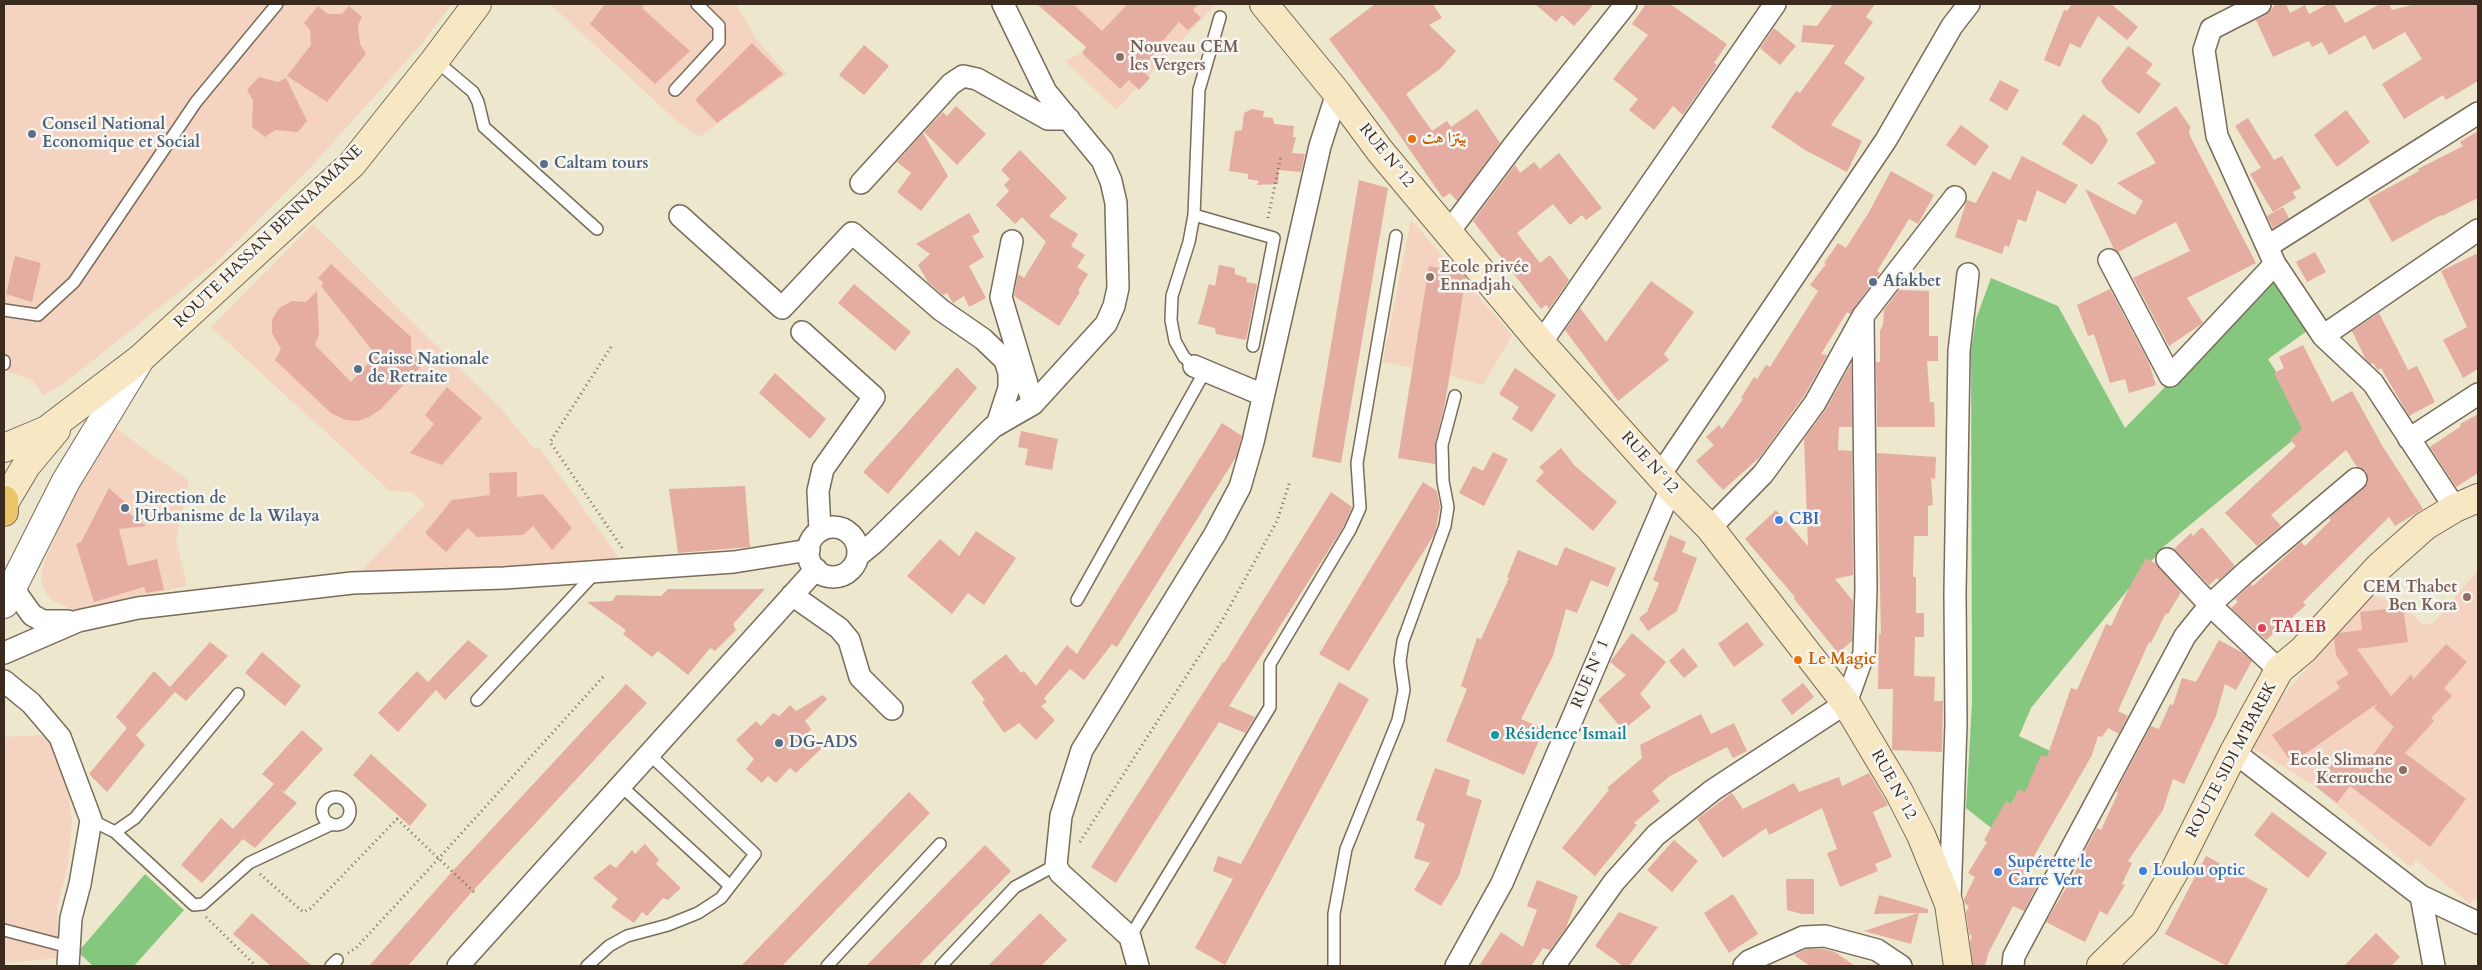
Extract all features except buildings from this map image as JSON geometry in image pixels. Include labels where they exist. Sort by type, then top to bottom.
[{"type":"main road","name":"ROUTE HASSAN BENNAAMANE","points":[[4,505],[39,449],[92,412],[140,359],[352,164],[477,4]]},
{"type":"main road","name":"RUE N°12","points":[[1264,4],[1337,94],[1380,151],[1541,343],[1665,481],[1710,528],[1846,702],[1917,826],[1949,904],[1958,966]]},
{"type":"main road","name":"ROUTE HASSAN BENNAAMANE","points":[[4,448],[92,412]]},
{"type":"main road","name":"ROUTE SIDI M'BAREK","points":[[2101,966],[2144,924],[2174,872],[2234,752],[2279,670],[2303,650],[2379,567],[2425,526],[2467,503]]},
{"type":"street","points":[[858,556],[997,425],[1033,404],[1106,324],[1114,306],[1118,288],[1116,202],[1111,181],[1102,160],[1046,92],[1003,4]]},
{"type":"street","points":[[1448,233],[1514,145],[1626,4]]},
{"type":"street","points":[[1541,343],[1775,4]]},
{"type":"street","name":"RUE N° 1","points":[[1456,966],[1502,882],[1665,481],[1886,140],[1952,26],[1969,4]]},
{"type":"street","points":[[2260,4],[2211,29],[2204,50],[2217,136],[2272,255],[2323,336],[2373,383],[2410,440],[2467,503]]},
{"type":"street","points":[[861,183],[951,84],[963,76],[977,79],[1048,119],[1069,119]]},
{"type":"street","points":[[1138,966],[1130,937],[1058,869],[1061,816],[1082,750],[1215,534],[1240,487],[1253,442],[1320,146],[1337,94]]},
{"type":"street","points":[[2109,260],[2170,376],[2272,255],[2478,113]]},
{"type":"street","points":[[1710,528],[1763,474],[1815,403],[1862,316],[1955,197]]},
{"type":"street","points":[[680,216],[782,308],[852,233],[941,310],[983,339],[1005,360],[1009,373],[1009,388],[997,425]]},
{"type":"street","points":[[2323,336],[2478,230]]},
{"type":"street","points":[[1012,241],[1001,297],[1033,404]]},
{"type":"street","points":[[1949,904],[1956,724],[1955,593],[1959,351],[1968,274]]},
{"type":"street","points":[[1554,966],[1614,882],[1656,836],[1713,790],[1846,702],[1864,653],[1866,588],[1862,316]]},
{"type":"street","points":[[802,332],[874,397],[823,469],[818,491],[820,531]]},
{"type":"street","points":[[1200,369],[1263,395]]},
{"type":"street","points":[[2410,440],[2478,394]]},
{"type":"street","points":[[4,604],[66,480],[92,412]]},
{"type":"street","points":[[2013,966],[2014,956],[2018,948],[2184,636],[2210,605],[2246,572],[2356,479]]},
{"type":"street","points":[[4,653],[78,622],[138,608],[352,583],[504,578],[734,562],[812,560],[830,577],[845,574],[856,563],[858,556],[855,540],[843,530],[828,528],[814,536],[812,560],[792,596],[458,966]]},
{"type":"street","points":[[2166,559],[2210,605],[2279,670]]},
{"type":"street","points":[[16,580],[17,594],[32,615],[43,621],[78,622]]},
{"type":"street","points":[[792,596],[839,628],[849,640],[860,677],[892,709]]},
{"type":"street","points":[[4,681],[31,703],[60,738],[91,820],[80,884],[71,918],[69,957]]},
{"type":"street","points":[[2234,752],[2421,896],[2478,922]]},
{"type":"street","points":[[2421,896],[2434,966]]},
{"type":"street","points":[[1744,966],[1749,961],[1803,936],[1825,936],[1877,950],[1901,966]]},
{"type":"lane","points":[[4,310],[38,316],[74,282],[196,102],[277,4]]},
{"type":"lane","points":[[675,90],[719,42],[719,26],[697,4]]},
{"type":"lane","points":[[1077,600],[1200,369],[1184,357],[1176,341],[1171,320],[1172,296],[1189,242],[1194,215],[1199,90],[1220,17]]},
{"type":"lane","points":[[435,60],[473,92],[478,102],[484,126],[490,133],[597,230]]},
{"type":"lane","points":[[1194,215],[1274,238],[1253,346]]},
{"type":"lane","points":[[1130,937],[1270,707],[1270,664],[1350,530],[1360,508],[1357,463],[1396,236]]},
{"type":"lane","points":[[1334,966],[1334,914],[1346,849],[1398,720],[1404,690],[1400,661],[1404,641],[1445,526],[1448,507],[1442,481],[1442,445],[1455,396]]},
{"type":"lane","points":[[477,700],[597,571]]},
{"type":"lane","points":[[115,832],[134,818],[238,694]]},
{"type":"lane","points":[[587,966],[609,946],[626,936],[668,925],[698,913],[721,898],[729,885],[755,854],[649,754]]},
{"type":"lane","points":[[620,785],[729,885]]},
{"type":"lane","points":[[91,820],[115,832],[194,905],[203,904],[249,863],[330,825]]},
{"type":"lane","points":[[826,966],[940,844]]},
{"type":"lane","points":[[941,966],[1015,887],[1058,869]]},
{"type":"lane","points":[[4,930],[69,957]]},
{"type":"path","points":[[1268,218],[1281,156]]},
{"type":"path","points":[[611,347],[550,442],[637,568]]},
{"type":"path","points":[[1058,869],[1224,619],[1277,521],[1290,480]]},
{"type":"path","points":[[334,963],[356,948],[604,676]]},
{"type":"path","points":[[249,863],[303,912],[310,909],[397,819],[476,893]]},
{"type":"path","points":[[194,905],[256,966]]},
{"type":"shaded area","points":[[4,4],[452,4],[419,47],[308,170],[213,265],[63,384],[44,395],[32,380],[4,370]]},
{"type":"shaded area","points":[[550,4],[736,4],[757,40],[787,74],[699,137],[679,123]]},
{"type":"shaded area","name":"Nouveau CEM les Vergers","points":[[1037,4],[1216,4],[1116,110],[1065,61],[1082,53],[1086,47]]},
{"type":"shaded area","name":"Ecole privée Ennadjah","points":[[1411,220],[1512,335],[1483,385],[1443,374],[1383,362]]},
{"type":"shaded area","name":"Caisse Nationale de Retraite","points":[[313,224],[503,411],[535,450],[538,446],[620,559],[511,568],[361,571],[424,506],[422,501],[412,492],[390,491],[211,327]]},
{"type":"shaded area","name":"Direction de l'Urbanisme de la Wilaya","points":[[107,422],[189,481],[176,540],[187,586],[74,610],[53,601],[45,592],[41,579],[44,562]]},
{"type":"shaded area","name":"Ecole Slimane Kerrouche","points":[[2478,570],[2478,895],[2470,904],[2416,860],[2410,867],[2315,786],[2248,745],[2267,714],[2371,595],[2401,603],[2423,625],[2433,623]]},
{"type":"shaded area","points":[[45,735],[59,754],[67,781],[72,823],[68,864],[57,908],[60,958],[4,963],[4,737]]},
{"type":"green space","points":[[2274,275],[2307,331],[2268,359],[2310,426],[2162,548],[2031,708],[2019,736],[2050,751],[2004,838],[1966,808],[1972,703],[1971,351],[1976,319],[1991,278],[2058,306],[2125,428]]},
{"type":"green space","points":[[145,874],[184,910],[134,966],[93,966],[78,952]]},
{"type":"place","name":"Nouveau CEM les Vergers","points":[[1120,57]]},
{"type":"place","name":"Conseil National Economique et Social","points":[[32,134]]},
{"type":"place","name":"بيتزا هت","points":[[1412,139]]},
{"type":"place","name":"Caltam tours","points":[[544,164]]},
{"type":"place","name":"Ecole privée Ennadjah","points":[[1430,277]]},
{"type":"place","name":"Afakbet","points":[[1873,282]]},
{"type":"place","name":"Caisse Nationale de Retraite","points":[[358,369]]},
{"type":"place","name":"Direction de l'Urbanisme de la Wilaya","points":[[125,508]]},
{"type":"place","name":"CBI","points":[[1779,520]]},
{"type":"place","name":"CEM Thabet Ben Kora","points":[[2467,597]]},
{"type":"place","name":"TALEB","points":[[2262,628]]},
{"type":"place","name":"Le Magic","points":[[1798,660]]},
{"type":"place","name":"Résidence Ismail","points":[[1495,735]]},
{"type":"place","name":"DG-ADS","points":[[779,743]]},
{"type":"place","name":"Ecole Slimane Kerrouche","points":[[2403,770]]},
{"type":"place","name":"Loulou optic","points":[[2143,871]]},
{"type":"place","name":"Supérette le Carre Vert","points":[[1998,872]]}]
